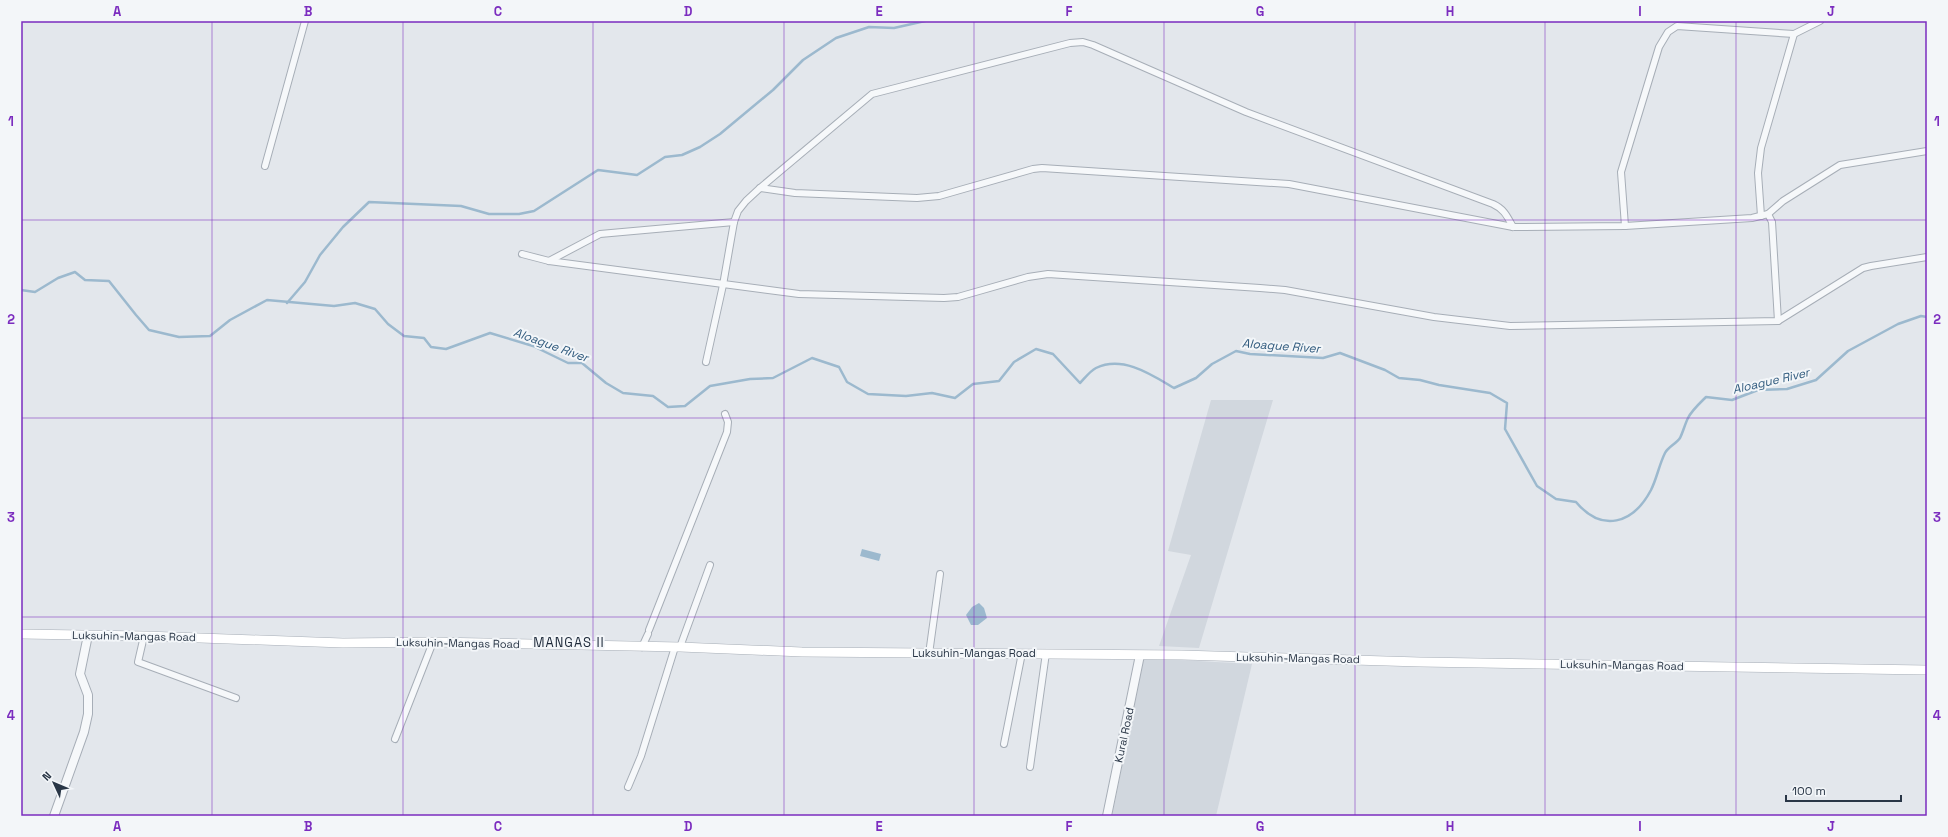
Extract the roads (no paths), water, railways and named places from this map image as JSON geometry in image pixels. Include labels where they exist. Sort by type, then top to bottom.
[{"type":"main road","name":"Luksuhin-Mangas Road","points":[[21,634],[344,642],[433,642],[678,647],[929,654],[1046,653],[1420,662],[1927,670]]},
{"type":"street","points":[[265,166],[305,21]]},
{"type":"street","points":[[1625,226],[1621,172],[1659,47],[1668,32],[1677,26],[1794,34],[1820,21]]},
{"type":"street","points":[[1778,321],[1772,222],[1765,215],[1758,173],[1761,148],[1794,34]]},
{"type":"street","points":[[706,362],[723,285],[734,222],[742,206],[760,188],[872,94],[1062,45],[1083,42],[1246,112],[1493,204],[1500,207],[1506,213],[1512,227]]},
{"type":"street","points":[[760,188],[802,193],[917,198],[939,196],[1033,169],[1042,168],[1290,184],[1512,227],[1625,226],[1741,220],[1765,215],[1783,201],[1840,165],[1927,151]]},
{"type":"street","points":[[549,261],[600,234],[734,222]]},
{"type":"street","points":[[522,254],[549,261],[799,294],[944,298],[958,297],[1028,277],[1048,274],[1071,275],[1285,290],[1434,317],[1510,326],[1778,321],[1863,268],[1927,256]]},
{"type":"street","points":[[642,647],[727,432],[728,422],[725,414]]},
{"type":"street","points":[[628,787],[642,756],[678,647],[710,565]]},
{"type":"street","points":[[929,654],[939,593],[940,574]]},
{"type":"street","points":[[54,816],[84,732],[88,714],[88,695],[80,674],[88,635]]},
{"type":"street","points":[[144,636],[138,662],[236,698]]},
{"type":"street","points":[[395,739],[433,642]]},
{"type":"street","points":[[1004,744],[1022,653]]},
{"type":"street","points":[[1030,767],[1046,653]]},
{"type":"street","name":"Kural Road","points":[[1108,816],[1140,655]]},
{"type":"water","points":[[862,549],[881,554],[879,561],[860,556]]},
{"type":"water","points":[[979,603],[984,608],[987,618],[978,625],[971,625],[966,615],[972,607]]},
{"type":"waterway","points":[[287,303],[305,282],[320,255],[343,227],[369,202],[461,206],[489,214],[519,214],[534,211],[598,170],[637,175],[665,157],[682,155],[700,147],[720,134],[773,90],[803,60],[836,38],[869,27],[894,28],[925,21]]},
{"type":"waterway","name":"Aloague River","points":[[21,290],[35,292],[58,278],[75,272],[85,280],[109,281],[149,330],[179,337],[210,336],[230,320],[267,300],[334,306],[355,303],[375,309],[388,324],[404,336],[424,338],[431,347],[446,349],[490,333],[533,346],[568,363],[582,363],[606,383],[623,393],[653,396],[668,407],[685,406],[710,386],[750,379],[773,378],[812,358],[839,367],[847,382],[868,394],[906,396],[932,393],[955,398],[973,384],[999,381],[1014,362],[1036,349],[1053,354],[1080,383],[1096,368],[1116,364],[1137,368],[1174,388],[1196,378],[1212,364],[1236,351],[1250,354],[1323,358],[1340,353],[1385,370],[1399,378],[1420,380],[1439,385],[1490,393],[1507,403],[1505,429],[1537,486],[1556,499],[1576,502],[1586,512],[1596,518],[1606,521],[1626,517],[1644,502],[1651,490],[1665,453],[1680,438],[1690,415],[1706,397],[1732,400],[1758,390],[1787,389],[1816,380],[1848,351],[1898,324],[1921,316],[1927,317]]},
{"type":"district","name":"MANGAS II","points":[[569,642]]}]
